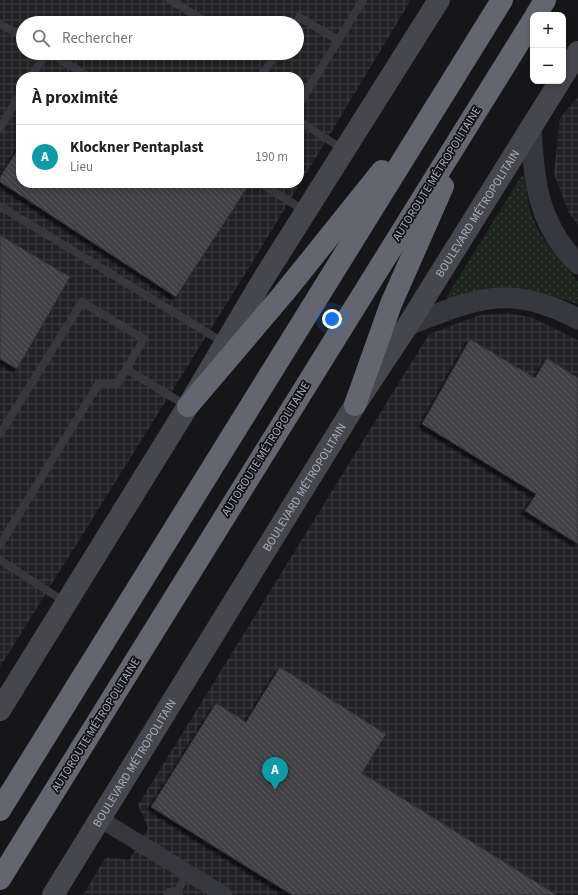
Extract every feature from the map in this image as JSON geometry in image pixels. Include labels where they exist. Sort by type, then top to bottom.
[{"type":"highway","points":[[0,810],[502,0]]},
{"type":"highway","points":[[538,12],[545,0]]},
{"type":"highway","name":"AUTOROUTE MÉTROPOLITAINE","points":[[0,879],[530,25]]},
{"type":"highway","points":[[188,406],[284,293],[440,101]]},
{"type":"highway","points":[[355,406],[391,304],[475,113]]},
{"type":"main road","points":[[0,710],[344,150],[439,0]]},
{"type":"main road","points":[[566,71],[578,52]]},
{"type":"main road","name":"BOULEVARD MÉTROPOLITAIN","points":[[53,895],[355,406],[408,325],[558,84]]},
{"type":"street","points":[[530,129],[533,169],[544,215],[558,240],[578,264]]},
{"type":"street","points":[[408,325],[465,304],[493,297],[528,300],[543,304],[578,319]]},
{"type":"street","points":[[100,819],[224,895]]},
{"type":"lane","points":[[170,0],[196,16]]},
{"type":"lane","points":[[304,96],[363,0]]},
{"type":"lane","points":[[304,20],[338,40]]},
{"type":"lane","points":[[0,24],[16,33]]},
{"type":"lane","points":[[34,72],[42,60]]},
{"type":"lane","points":[[61,60],[81,72]]},
{"type":"lane","points":[[264,72],[272,60]]},
{"type":"lane","points":[[0,128],[16,101]]},
{"type":"lane","points":[[304,124],[344,150]]},
{"type":"lane","points":[[268,188],[306,212]]},
{"type":"lane","points":[[0,206],[225,344]]},
{"type":"lane","points":[[0,434],[82,302],[144,339],[118,383],[99,384],[0,545]]},
{"type":"lane","points":[[126,369],[188,406]]},
{"type":"lane","points":[[0,560],[66,602]]},
{"type":"lane","points":[[167,895],[169,892],[179,893],[187,872]]},
{"type":"shaded area","points":[[0,0],[411,0],[304,177],[304,72],[16,72],[16,188],[297,188],[0,667]]},
{"type":"shaded area","points":[[578,97],[578,225],[569,213],[554,174],[560,118]]},
{"type":"shaded area","points":[[522,175],[524,175],[530,211],[537,228],[546,243],[578,282],[578,304],[543,293],[513,287],[483,289],[447,300],[446,298]]},
{"type":"shaded area","points":[[509,313],[533,318],[578,340],[578,895],[83,895],[106,857],[129,860],[148,828],[138,805],[429,334],[480,315]]},
{"type":"building","points":[[16,153],[16,188],[247,188],[176,297],[0,182],[0,177]]},
{"type":"building","points":[[0,235],[70,277],[17,369],[0,359]]},
{"type":"building","points":[[470,339],[535,378],[547,358],[578,378],[578,544],[525,511],[536,494],[422,424]]},
{"type":"building","points":[[280,667],[386,734],[362,773],[557,895],[292,895],[151,807],[216,703],[246,722]]},
{"type":"place","name":"Klockner Pentaplast","points":[[275,790]]}]
